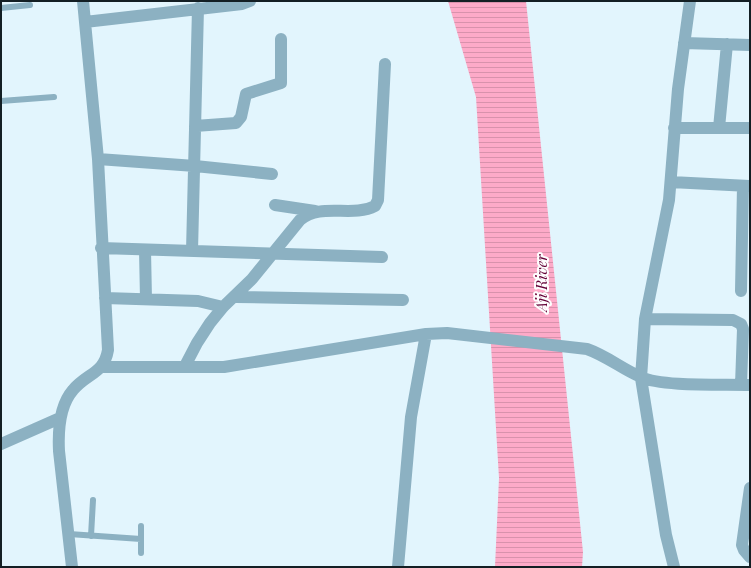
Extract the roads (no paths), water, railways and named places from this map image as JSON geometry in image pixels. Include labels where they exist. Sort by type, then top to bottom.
[{"type":"street","points":[[84,1],[98,159],[101,248],[108,350],[103,367]]},
{"type":"street","points":[[85,22],[250,1]]},
{"type":"street","points":[[674,567],[666,535],[641,378],[645,319],[671,182],[674,128],[690,1]]},
{"type":"street","points":[[192,251],[198,8]]},
{"type":"street","points":[[195,126],[236,123],[241,117],[246,94],[281,83],[281,39]]},
{"type":"street","points":[[684,43],[750,45]]},
{"type":"street","points":[[719,128],[727,44]]},
{"type":"street","points":[[275,205],[316,211],[366,209],[375,206],[378,200],[385,64]]},
{"type":"street","points":[[674,128],[750,128]]},
{"type":"street","points":[[98,159],[194,166],[272,174]]},
{"type":"street","points":[[671,182],[746,186],[742,291]]},
{"type":"street","points":[[185,366],[197,343],[223,307],[236,297],[300,220],[306,214],[316,211]]},
{"type":"street","points":[[101,248],[382,257]]},
{"type":"street","points":[[145,250],[146,299]]},
{"type":"street","points":[[236,297],[403,300]]},
{"type":"street","points":[[105,298],[198,301],[223,307]]},
{"type":"street","points":[[72,567],[59,452],[58,434],[60,418],[72,390],[103,367],[224,367],[426,334],[465,334],[587,349],[603,354],[641,378],[659,382],[745,385],[743,329],[741,324],[732,320],[645,319]]},
{"type":"street","points":[[398,567],[411,417],[426,334]]},
{"type":"street","points":[[1,444],[60,418]]},
{"type":"street","points":[[750,488],[742,545],[750,557]]},
{"type":"lane","points":[[1,8],[30,5]]},
{"type":"lane","points":[[1,101],[54,97]]},
{"type":"lane","points":[[91,536],[93,500]]},
{"type":"lane","points":[[141,553],[142,526]]},
{"type":"lane","points":[[69,534],[141,539]]},
{"type":"water","name":"Aji River","points":[[448,1],[526,1],[583,552],[582,567],[495,567],[499,478],[476,97]]}]
